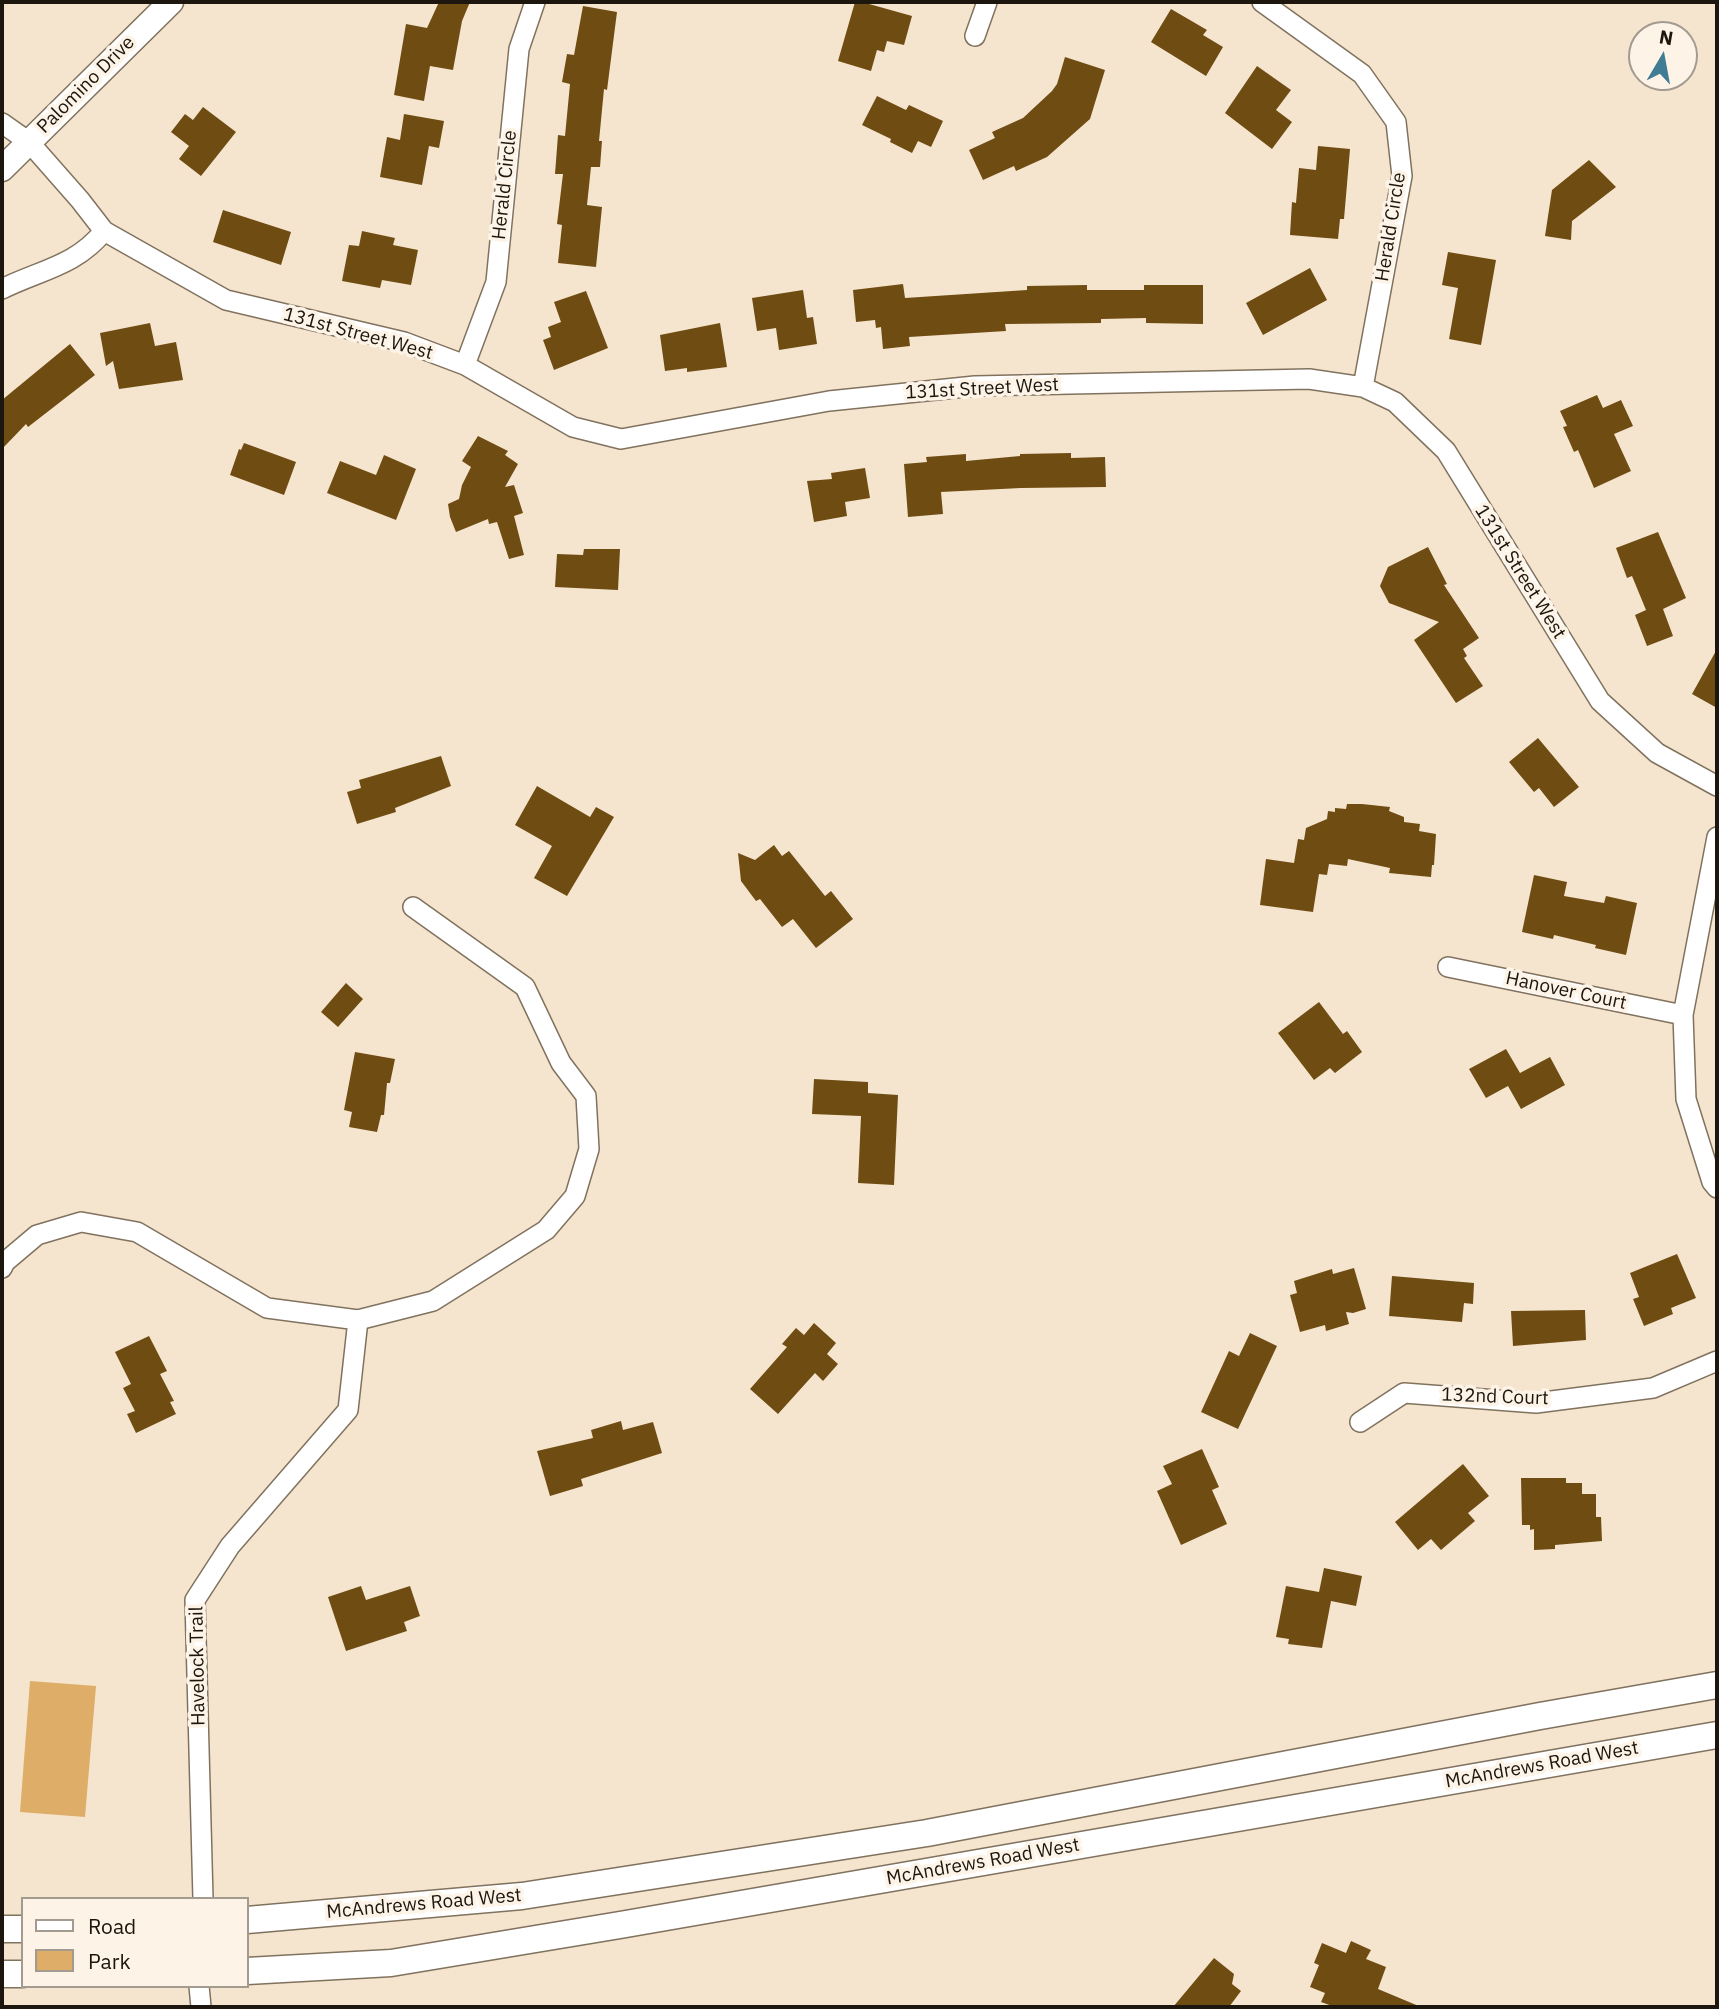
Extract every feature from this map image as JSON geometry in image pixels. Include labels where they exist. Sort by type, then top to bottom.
[{"type":"main road","name":"McAndrews Road West","points":[[248,1920],[522,1896],[927,1833],[1540,1716],[1717,1685]]},
{"type":"main road","name":"McAndrews Road West","points":[[248,1971],[391,1963],[1717,1735]]},
{"type":"main road","points":[[2,1928],[21,1929]]},
{"type":"main road","points":[[2,1974],[21,1974]]},
{"type":"street","name":"Palomino Drive","points":[[2,169],[171,2]]},
{"type":"street","name":"Herald Circle","points":[[466,366],[496,282],[519,49],[536,2]]},
{"type":"street","points":[[975,36],[987,2]]},
{"type":"street","name":"Herald Circle","points":[[1262,2],[1362,74],[1396,122],[1402,176],[1363,387]]},
{"type":"street","name":"131st Street West","points":[[2,123],[29,142],[104,231],[226,300],[404,342],[466,366],[573,427],[621,439],[829,401],[975,386],[1309,379],[1363,387],[1395,402],[1446,451],[1600,701],[1657,753],[1717,786]]},
{"type":"street","points":[[2,289],[24,278],[65,264],[93,246],[104,231]]},
{"type":"street","points":[[1717,837],[1683,1015],[1686,1099],[1712,1182],[1717,1188]]},
{"type":"street","points":[[2,1268],[5,1262],[37,1235],[81,1222],[137,1232],[267,1308],[358,1320],[433,1301],[546,1230],[575,1196],[589,1149],[586,1096],[561,1063],[525,987],[413,907]]},
{"type":"street","name":"Hanover Court","points":[[1448,967],[1683,1015]]},
{"type":"street","name":"Havelock Trail","points":[[203,1897],[195,1600],[230,1546],[348,1410],[358,1320]]},
{"type":"street","name":"132nd Court","points":[[1360,1422],[1404,1393],[1536,1402],[1653,1388],[1717,1361]]},
{"type":"street","points":[[200,1988],[201,2007]]},
{"type":"green space","points":[[30,1681],[96,1686],[85,1817],[20,1812]]},
{"type":"building","points":[[439,2],[470,2],[462,21],[453,70],[430,66],[424,101],[394,95],[406,24],[427,28]]},
{"type":"building","points":[[855,2],[912,16],[904,45],[887,41],[884,52],[877,50],[871,71],[838,61]]},
{"type":"building","points":[[583,6],[617,12],[607,90],[604,89],[599,141],[602,141],[600,167],[591,167],[587,205],[602,207],[596,267],[558,263],[562,225],[557,224],[563,174],[555,174],[558,135],[565,136],[570,84],[562,82],[567,54],[574,55]]},
{"type":"building","points":[[1171,9],[1207,30],[1203,35],[1223,47],[1206,76],[1151,42]]},
{"type":"building","points":[[1065,57],[1105,70],[1090,119],[1047,157],[1016,171],[1014,166],[983,180],[969,150],[995,138],[992,132],[1023,118],[1052,91],[1057,84]]},
{"type":"building","points":[[1257,66],[1291,90],[1276,110],[1292,122],[1272,149],[1225,113]]},
{"type":"building","points":[[877,96],[906,110],[909,105],[943,121],[931,147],[918,141],[912,153],[862,125]]},
{"type":"building","points":[[203,107],[236,132],[201,176],[179,159],[189,146],[171,132],[185,114],[193,120]]},
{"type":"building","points":[[404,114],[444,121],[439,148],[429,146],[422,185],[380,177],[387,137],[400,140]]},
{"type":"building","points":[[1318,146],[1350,149],[1344,219],[1340,219],[1338,239],[1290,235],[1292,202],[1296,203],[1299,168],[1316,170]]},
{"type":"building","points":[[1589,160],[1616,187],[1572,221],[1571,240],[1545,236],[1552,190]]},
{"type":"building","points":[[223,210],[291,232],[281,265],[213,242]]},
{"type":"building","points":[[362,231],[395,238],[393,245],[418,250],[411,285],[382,280],[380,288],[342,281],[349,245],[359,246]]},
{"type":"building","points":[[1448,252],[1496,260],[1481,345],[1449,339],[1458,288],[1442,285]]},
{"type":"building","points":[[1310,268],[1327,300],[1263,335],[1246,303]]},
{"type":"building","points":[[903,284],[905,298],[1027,290],[1027,286],[1087,285],[1087,290],[1144,290],[1144,285],[1203,285],[1203,324],[1146,323],[1146,318],[1101,319],[1101,323],[1005,324],[1006,331],[909,337],[910,346],[883,349],[881,327],[876,328],[875,320],[856,322],[853,290]]},
{"type":"building","points":[[803,290],[807,318],[813,317],[817,344],[779,350],[776,328],[757,331],[752,298]]},
{"type":"building","points":[[586,291],[608,348],[554,370],[543,340],[551,337],[548,327],[561,322],[554,302]]},
{"type":"building","points":[[150,323],[155,346],[176,342],[183,380],[119,389],[113,361],[106,366],[100,333]]},
{"type":"building","points":[[720,323],[727,367],[687,372],[687,368],[665,371],[660,335]]},
{"type":"building","points":[[70,344],[95,375],[28,427],[26,424],[2,449],[2,400]]},
{"type":"building","points":[[1597,395],[1603,408],[1621,400],[1633,426],[1614,434],[1631,471],[1594,488],[1578,450],[1574,452],[1563,427],[1567,426],[1560,411]]},
{"type":"building","points":[[478,436],[508,451],[505,455],[518,464],[505,487],[514,485],[523,513],[514,516],[524,555],[509,559],[497,522],[489,524],[488,519],[456,532],[450,517],[448,504],[459,499],[462,485],[471,467],[462,461]]},
{"type":"building","points":[[244,443],[296,462],[284,495],[230,475],[239,449],[241,450]]},
{"type":"building","points":[[1071,453],[1071,458],[1105,457],[1106,487],[941,492],[943,514],[908,517],[904,464],[927,462],[926,457],[966,454],[966,461],[1020,454]]},
{"type":"building","points":[[384,455],[416,469],[396,520],[327,493],[340,461],[376,475]]},
{"type":"building","points":[[865,468],[870,498],[845,502],[847,516],[814,522],[807,481],[832,479],[831,473]]},
{"type":"building","points":[[1658,532],[1686,598],[1663,609],[1673,636],[1647,646],[1635,615],[1646,610],[1632,576],[1627,578],[1616,548]]},
{"type":"building","points":[[1428,547],[1447,584],[1444,585],[1479,638],[1463,649],[1467,656],[1464,658],[1483,686],[1456,703],[1414,640],[1439,622],[1389,603],[1380,586],[1388,567]]},
{"type":"building","points":[[584,549],[620,549],[618,590],[555,587],[557,554],[583,555]]},
{"type":"building","points":[[1717,649],[1717,708],[1692,694]]},
{"type":"building","points":[[1538,738],[1579,787],[1554,807],[1539,788],[1534,792],[1509,762]]},
{"type":"building","points":[[441,756],[451,786],[395,808],[396,812],[357,824],[347,792],[361,788],[359,780]]},
{"type":"building","points":[[537,786],[590,817],[596,807],[614,817],[567,896],[534,878],[552,846],[515,825]]},
{"type":"building","points":[[1347,804],[1390,807],[1389,811],[1404,817],[1404,822],[1420,824],[1419,831],[1436,834],[1431,877],[1389,873],[1390,868],[1348,859],[1347,866],[1329,864],[1327,875],[1319,874],[1313,912],[1260,905],[1266,859],[1294,863],[1298,839],[1304,840],[1306,828],[1327,819],[1328,811],[1335,812],[1335,808],[1346,809]]},
{"type":"building","points":[[774,845],[782,856],[789,851],[825,896],[831,891],[853,919],[816,948],[793,919],[782,927],[760,899],[756,901],[741,881],[738,853],[755,860]]},
{"type":"building","points":[[1534,875],[1567,882],[1564,896],[1604,903],[1606,896],[1637,903],[1626,955],[1554,935],[1553,939],[1522,932]]},
{"type":"building","points":[[346,983],[363,999],[338,1027],[321,1012]]},
{"type":"building","points":[[1319,1002],[1343,1034],[1347,1031],[1362,1052],[1335,1073],[1330,1068],[1314,1080],[1278,1033]]},
{"type":"building","points":[[1506,1049],[1520,1073],[1550,1057],[1565,1085],[1521,1109],[1508,1086],[1486,1098],[1469,1069]]},
{"type":"building","points":[[355,1052],[395,1059],[390,1083],[387,1083],[384,1115],[381,1115],[377,1132],[349,1127],[352,1112],[344,1110]]},
{"type":"building","points":[[814,1079],[868,1082],[868,1093],[898,1095],[894,1185],[858,1183],[861,1116],[812,1114]]},
{"type":"building","points":[[1677,1254],[1696,1298],[1671,1308],[1673,1314],[1644,1326],[1633,1299],[1639,1297],[1630,1273]]},
{"type":"building","points":[[1354,1268],[1366,1309],[1346,1312],[1349,1324],[1326,1331],[1325,1325],[1300,1332],[1290,1295],[1297,1293],[1294,1281],[1332,1269],[1333,1274]]},
{"type":"building","points":[[1392,1276],[1474,1283],[1473,1304],[1464,1303],[1462,1322],[1389,1316]]},
{"type":"building","points":[[1585,1310],[1586,1340],[1513,1346],[1511,1311]]},
{"type":"building","points":[[814,1323],[836,1343],[827,1354],[838,1364],[823,1381],[815,1373],[778,1414],[750,1389],[787,1347],[782,1344],[796,1328],[804,1335]]},
{"type":"building","points":[[1250,1333],[1277,1346],[1238,1429],[1201,1412],[1229,1351],[1239,1356]]},
{"type":"building","points":[[149,1336],[167,1371],[160,1374],[174,1401],[170,1402],[176,1414],[136,1433],[127,1414],[135,1411],[123,1388],[131,1384],[115,1352]]},
{"type":"building","points":[[621,1421],[623,1430],[653,1422],[662,1453],[581,1479],[583,1486],[550,1496],[537,1451],[593,1438],[591,1430]]},
{"type":"building","points":[[1202,1449],[1219,1487],[1212,1490],[1227,1524],[1181,1545],[1157,1491],[1172,1484],[1163,1466]]},
{"type":"building","points":[[1463,1464],[1489,1496],[1468,1513],[1475,1521],[1441,1550],[1431,1539],[1418,1550],[1395,1522]]},
{"type":"building","points":[[1521,1478],[1566,1478],[1566,1483],[1582,1483],[1582,1494],[1596,1494],[1596,1517],[1601,1517],[1602,1541],[1555,1545],[1555,1549],[1534,1550],[1534,1529],[1530,1530],[1530,1525],[1522,1525]]},
{"type":"building","points":[[1324,1568],[1362,1576],[1356,1606],[1331,1601],[1322,1648],[1288,1644],[1289,1639],[1276,1637],[1286,1586],[1319,1592]]},
{"type":"building","points":[[361,1586],[366,1600],[410,1586],[420,1616],[404,1622],[407,1631],[346,1651],[328,1597]]},
{"type":"building","points":[[1351,1941],[1371,1950],[1366,1959],[1386,1967],[1378,1989],[1421,2007],[1335,2007],[1321,2002],[1325,1993],[1310,1987],[1319,1965],[1314,1963],[1322,1943],[1346,1953]]},
{"type":"building","points":[[1214,1958],[1234,1974],[1232,1984],[1241,1991],[1229,2007],[1173,2007]]}]
